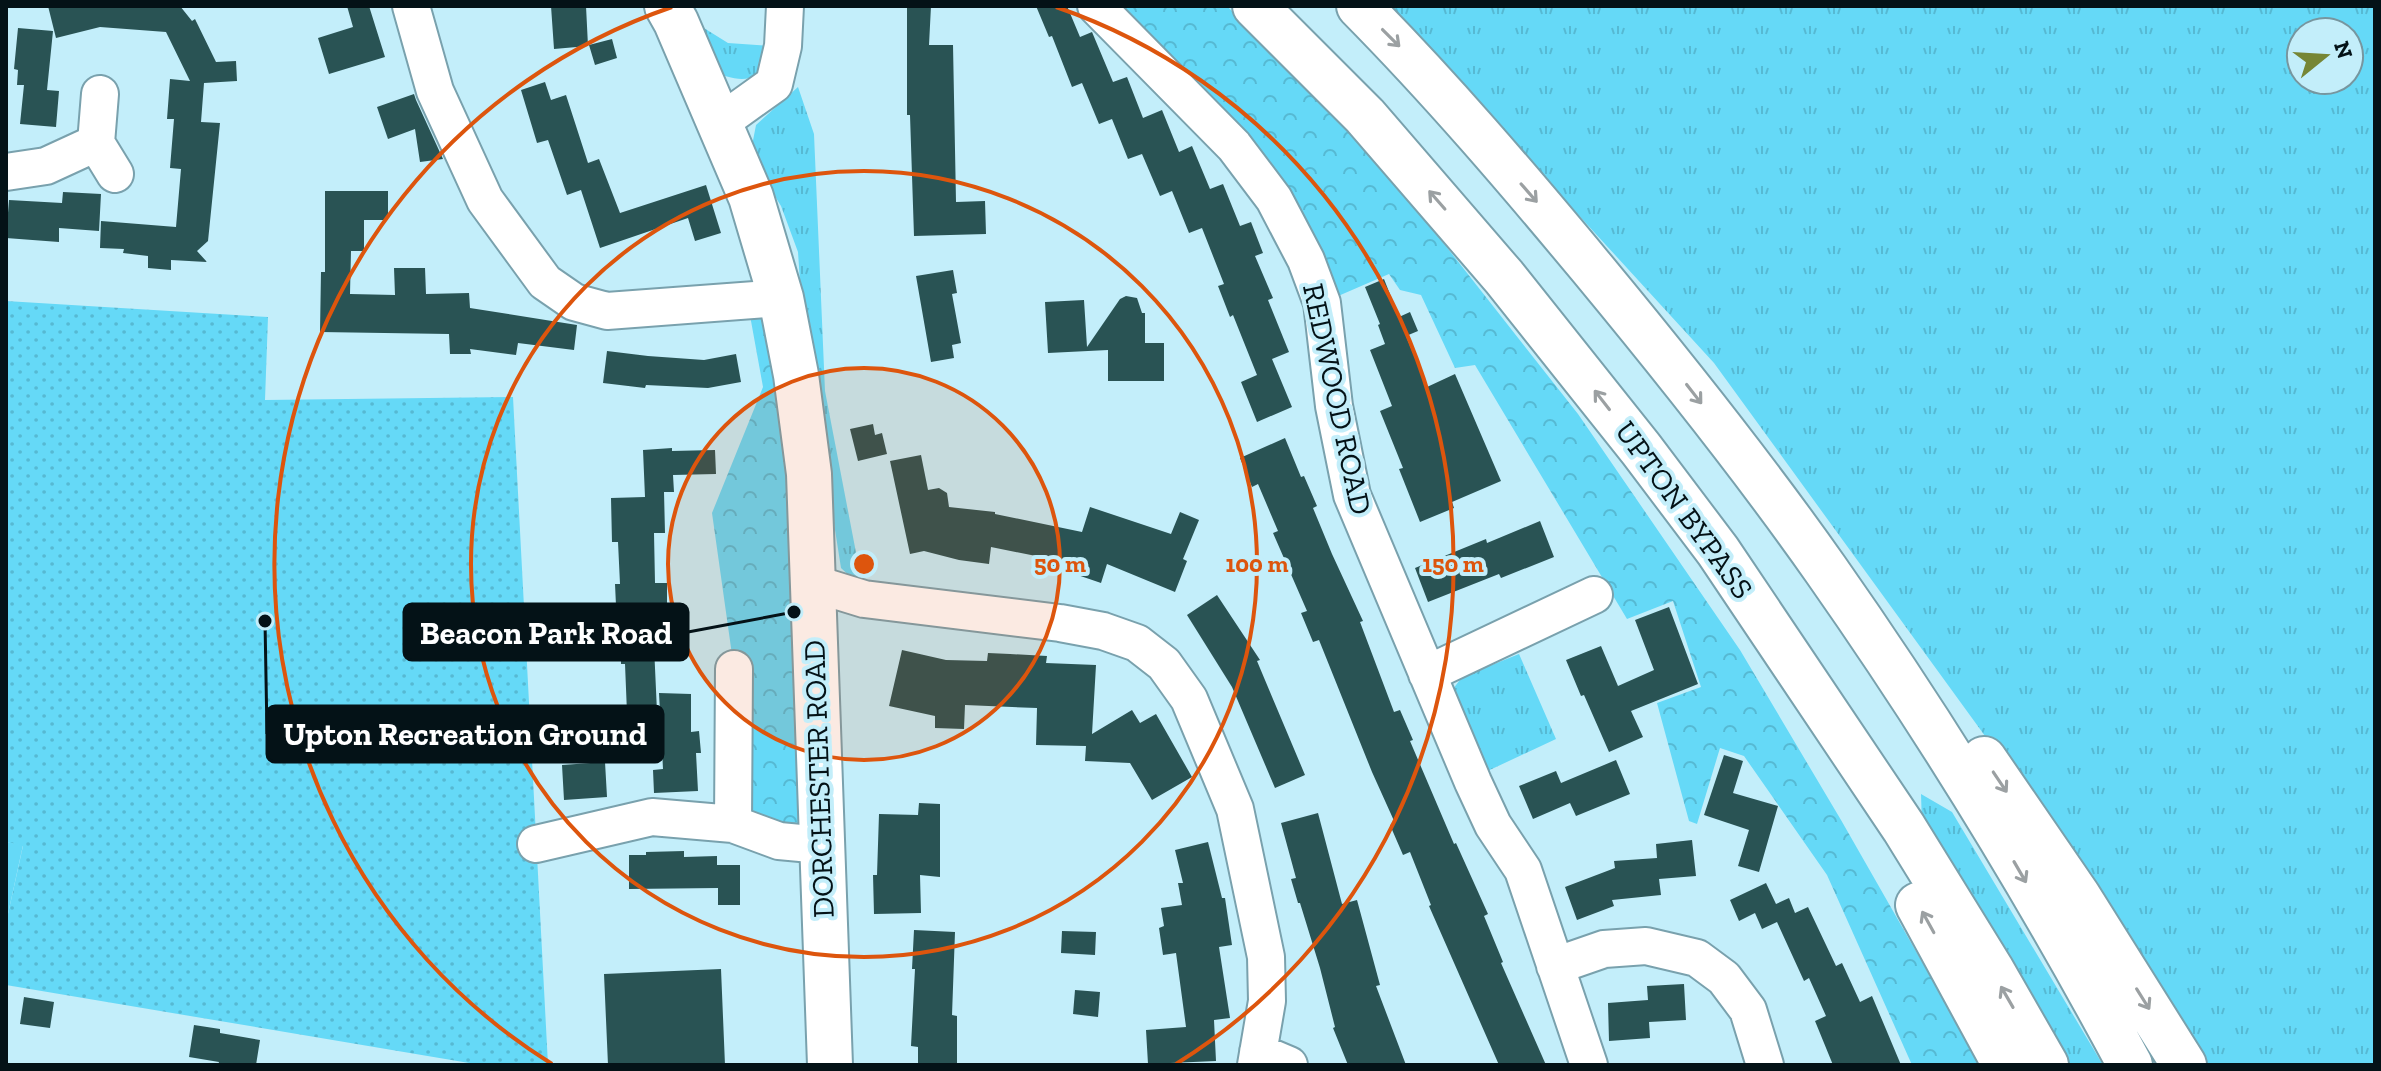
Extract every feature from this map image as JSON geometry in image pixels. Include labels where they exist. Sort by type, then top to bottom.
[{"type":"main road","name":"DORCHESTER ROAD","points":[[667,6],[721,122],[751,197],[781,298],[796,375],[809,474],[830,1065]]},
{"type":"main road","name":"UPTON BYPASS","points":[[1255,6],[1365,116],[1504,277],[1718,551],[1904,828],[2046,1065]]},
{"type":"main road","points":[[1359,6],[1423,70],[1635,319],[1826,570],[1991,823],[2130,1065]]},
{"type":"main road","points":[[1718,551],[2005,1065]]},
{"type":"main road","points":[[1826,570],[1906,657],[1990,767],[2078,896],[2184,1065]]},
{"type":"street","points":[[411,6],[435,91],[485,200],[545,282],[574,302],[607,311],[781,298]]},
{"type":"street","points":[[721,122],[774,84],[783,46],[785,6]]},
{"type":"street","name":"REDWOOD ROAD","points":[[1096,6],[1234,146],[1274,199],[1306,260],[1322,303],[1334,406],[1352,495],[1473,782],[1493,825],[1523,870],[1589,1065]]},
{"type":"street","points":[[100,94],[96,143],[115,174]]},
{"type":"street","points":[[6,172],[46,166],[96,143]]},
{"type":"street","points":[[812,583],[864,599],[1103,631],[1137,643],[1164,664],[1189,699],[1235,809],[1266,957],[1268,1061]]},
{"type":"street","points":[[1427,674],[1594,595]]},
{"type":"street","points":[[733,824],[734,669]]},
{"type":"street","points":[[536,844],[652,817],[733,824],[779,841],[822,845]]},
{"type":"street","points":[[1555,966],[1604,949],[1646,946],[1697,958],[1724,978],[1748,1010],[1765,1065]]},
{"type":"green space","points":[[1096,6],[1227,6],[1348,132],[1434,231],[1578,414],[1740,650],[1981,1065],[1912,1065],[1827,875],[1744,756],[1720,748],[1697,824],[1689,821],[1657,703],[1701,687],[1673,601],[1627,619],[1475,365],[1455,368],[1421,295],[1400,290],[1389,274],[1322,303],[1306,260]]},
{"type":"green space","points":[[1387,6],[2375,6],[2375,1065],[2200,1065],[2118,919],[1714,363]]},
{"type":"green space","points":[[691,20],[728,43],[770,46],[759,70],[750,78],[725,76]]},
{"type":"green space","points":[[798,87],[814,134],[825,391],[863,589],[841,568],[803,326],[798,252],[781,206],[750,156],[756,125]]},
{"type":"green space","points":[[781,298],[822,845],[733,824],[734,669],[712,513],[763,387],[747,299]]},
{"type":"green space","points":[[6,301],[268,317],[265,400],[513,397],[548,1065],[481,1065],[6,985],[6,923],[23,846],[6,842]]},
{"type":"green space","points":[[1519,654],[1556,739],[1479,775],[1453,689],[1462,677]]},
{"type":"green space","points":[[1921,794],[1952,812],[2103,1065],[2061,1065],[1922,825]]},
{"type":"green space","points":[[6,842],[23,845],[6,923]]},
{"type":"building","points":[[48,6],[180,6],[192,21],[195,19],[216,62],[236,61],[237,81],[204,83],[201,122],[220,123],[208,241],[197,251],[207,262],[171,260],[171,270],[148,268],[148,256],[123,253],[124,249],[100,248],[101,221],[176,227],[181,169],[170,168],[174,119],[167,119],[170,79],[190,81],[166,32],[100,27],[56,38]]},
{"type":"building","points":[[347,6],[369,6],[385,57],[329,74],[318,38],[353,27]]},
{"type":"building","points":[[551,6],[586,6],[588,46],[554,49]]},
{"type":"building","points":[[907,6],[931,6],[929,45],[953,45],[956,202],[985,201],[986,234],[914,236],[910,115],[907,115]]},
{"type":"building","points":[[1036,6],[1067,6],[1080,37],[1092,32],[1113,82],[1127,77],[1143,118],[1162,110],[1179,152],[1192,146],[1210,189],[1223,184],[1240,226],[1251,222],[1263,253],[1255,256],[1273,298],[1268,300],[1289,352],[1272,359],[1292,407],[1257,422],[1241,382],[1257,375],[1218,286],[1224,284],[1202,228],[1189,233],[1172,191],[1160,196],[1142,154],[1128,159],[1112,119],[1099,124],[1082,83],[1072,87],[1052,36],[1049,37]]},
{"type":"building","points":[[18,28],[53,31],[47,90],[59,91],[56,127],[20,124],[24,85],[17,85],[18,70],[14,69]]},
{"type":"building","points":[[612,39],[617,58],[595,65],[589,45]]},
{"type":"building","points":[[545,82],[551,100],[566,95],[588,163],[599,159],[620,213],[706,185],[721,233],[695,241],[688,218],[600,248],[581,190],[567,195],[548,140],[537,143],[521,90]]},
{"type":"building","points":[[414,94],[443,159],[420,162],[415,129],[388,139],[377,107]]},
{"type":"building","points":[[325,191],[388,191],[388,220],[364,220],[364,251],[351,251],[350,294],[395,295],[394,268],[425,268],[426,294],[469,293],[470,308],[577,325],[574,350],[518,343],[516,355],[470,349],[471,354],[450,354],[449,334],[320,332],[321,272],[325,272]]},
{"type":"building","points":[[63,192],[101,194],[99,231],[59,228],[59,242],[6,238],[9,200],[62,203]]},
{"type":"building","points":[[953,270],[957,293],[952,294],[961,343],[952,345],[954,358],[931,362],[916,276]]},
{"type":"building","points":[[1384,279],[1399,317],[1410,312],[1418,331],[1406,336],[1427,387],[1455,374],[1501,481],[1452,502],[1454,508],[1420,522],[1380,411],[1392,406],[1370,350],[1385,344],[1365,287]]},
{"type":"building","points":[[1126,296],[1137,298],[1142,313],[1145,313],[1145,343],[1164,343],[1164,381],[1108,381],[1108,350],[1048,353],[1045,302],[1084,300],[1087,347],[1120,299]]},
{"type":"building","points":[[607,351],[704,360],[736,354],[741,382],[708,388],[646,385],[645,388],[603,383]]},
{"type":"building","points":[[873,424],[875,435],[882,433],[887,454],[858,461],[850,429]]},
{"type":"building","points":[[1285,438],[1317,506],[1313,508],[1363,621],[1360,622],[1394,712],[1400,710],[1454,844],[1488,914],[1484,916],[1501,963],[1546,1065],[1499,1065],[1429,906],[1410,852],[1403,855],[1390,825],[1395,823],[1319,640],[1313,642],[1301,613],[1307,611],[1273,533],[1278,531],[1258,484],[1252,487],[1240,458]]},
{"type":"building","points":[[672,448],[672,451],[715,450],[716,474],[673,475],[674,492],[664,492],[665,533],[654,533],[655,583],[667,583],[667,610],[660,610],[660,646],[654,646],[657,712],[627,713],[625,664],[621,664],[620,627],[617,627],[615,584],[620,584],[618,542],[612,542],[611,498],[645,497],[643,450]]},
{"type":"building","points":[[921,455],[928,490],[939,488],[947,493],[949,507],[995,512],[1082,532],[1090,507],[1171,534],[1180,512],[1199,520],[1183,559],[1187,561],[1175,592],[1107,564],[1101,583],[1060,569],[1059,575],[1038,571],[1041,557],[991,547],[989,564],[924,551],[910,554],[890,461]]},
{"type":"building","points":[[1540,521],[1554,557],[1501,578],[1499,574],[1428,602],[1415,568]]},
{"type":"building","points":[[1217,595],[1260,660],[1257,661],[1305,775],[1275,788],[1232,687],[1187,615]]},
{"type":"building","points":[[1669,607],[1698,684],[1631,711],[1643,737],[1609,752],[1566,660],[1601,646],[1618,686],[1654,670],[1635,620]]},
{"type":"building","points":[[902,650],[946,660],[987,661],[988,653],[1047,656],[1046,663],[1096,665],[1092,734],[1132,710],[1140,723],[1156,714],[1192,777],[1152,800],[1130,763],[1085,761],[1086,746],[1036,745],[1037,708],[965,705],[964,729],[935,728],[935,716],[889,706]]},
{"type":"building","points":[[659,693],[691,694],[691,732],[699,731],[701,753],[696,753],[698,791],[654,793],[653,770],[663,769]]},
{"type":"building","points":[[1724,755],[1743,761],[1733,793],[1778,806],[1759,872],[1738,866],[1749,830],[1704,815]]},
{"type":"building","points":[[1616,760],[1630,794],[1576,816],[1570,803],[1533,819],[1519,786],[1556,771],[1561,783]]},
{"type":"building","points":[[605,762],[607,797],[564,800],[562,765]]},
{"type":"building","points":[[919,803],[940,804],[940,877],[920,875],[921,913],[874,914],[873,875],[877,875],[879,814],[918,815]]},
{"type":"building","points":[[1318,813],[1342,904],[1357,900],[1380,985],[1376,986],[1406,1065],[1348,1065],[1333,1028],[1320,968],[1291,879],[1296,878],[1281,823]]},
{"type":"building","points":[[1692,840],[1696,876],[1659,879],[1661,895],[1612,900],[1614,906],[1577,920],[1565,887],[1615,868],[1614,861],[1657,858],[1656,844]]},
{"type":"building","points":[[1208,842],[1222,898],[1225,898],[1232,945],[1219,947],[1230,1018],[1214,1020],[1216,1061],[1148,1064],[1146,1030],[1186,1027],[1176,953],[1163,955],[1159,928],[1164,926],[1161,908],[1182,905],[1178,883],[1183,883],[1175,850]]},
{"type":"building","points":[[684,851],[684,857],[717,856],[717,865],[740,865],[740,905],[718,905],[718,888],[629,889],[629,855]]},
{"type":"building","points":[[1766,883],[1776,904],[1789,898],[1795,913],[1808,907],[1836,966],[1842,963],[1860,1002],[1872,996],[1901,1065],[1833,1065],[1815,1021],[1826,1016],[1809,978],[1804,981],[1777,922],[1762,929],[1755,913],[1739,921],[1730,900]]},
{"type":"building","points":[[914,930],[955,932],[952,1015],[957,1016],[957,1065],[918,1065],[918,1047],[911,1046]]},
{"type":"building","points":[[1062,931],[1096,932],[1095,955],[1061,953]]},
{"type":"building","points":[[721,969],[725,1065],[608,1065],[604,974]]},
{"type":"building","points":[[1684,984],[1686,1020],[1649,1022],[1650,1038],[1609,1041],[1608,1003],[1648,1000],[1647,986]]},
{"type":"building","points":[[1075,990],[1100,992],[1098,1017],[1073,1014]]},
{"type":"building","points":[[24,997],[54,1002],[50,1028],[20,1024]]},
{"type":"building","points":[[194,1025],[260,1040],[256,1065],[218,1065],[219,1062],[189,1057]]},
{"type":"place","name":"Beacon Park Road","points":[[794,612]]},
{"type":"place","name":"Upton Recreation Ground","points":[[265,621]]}]
